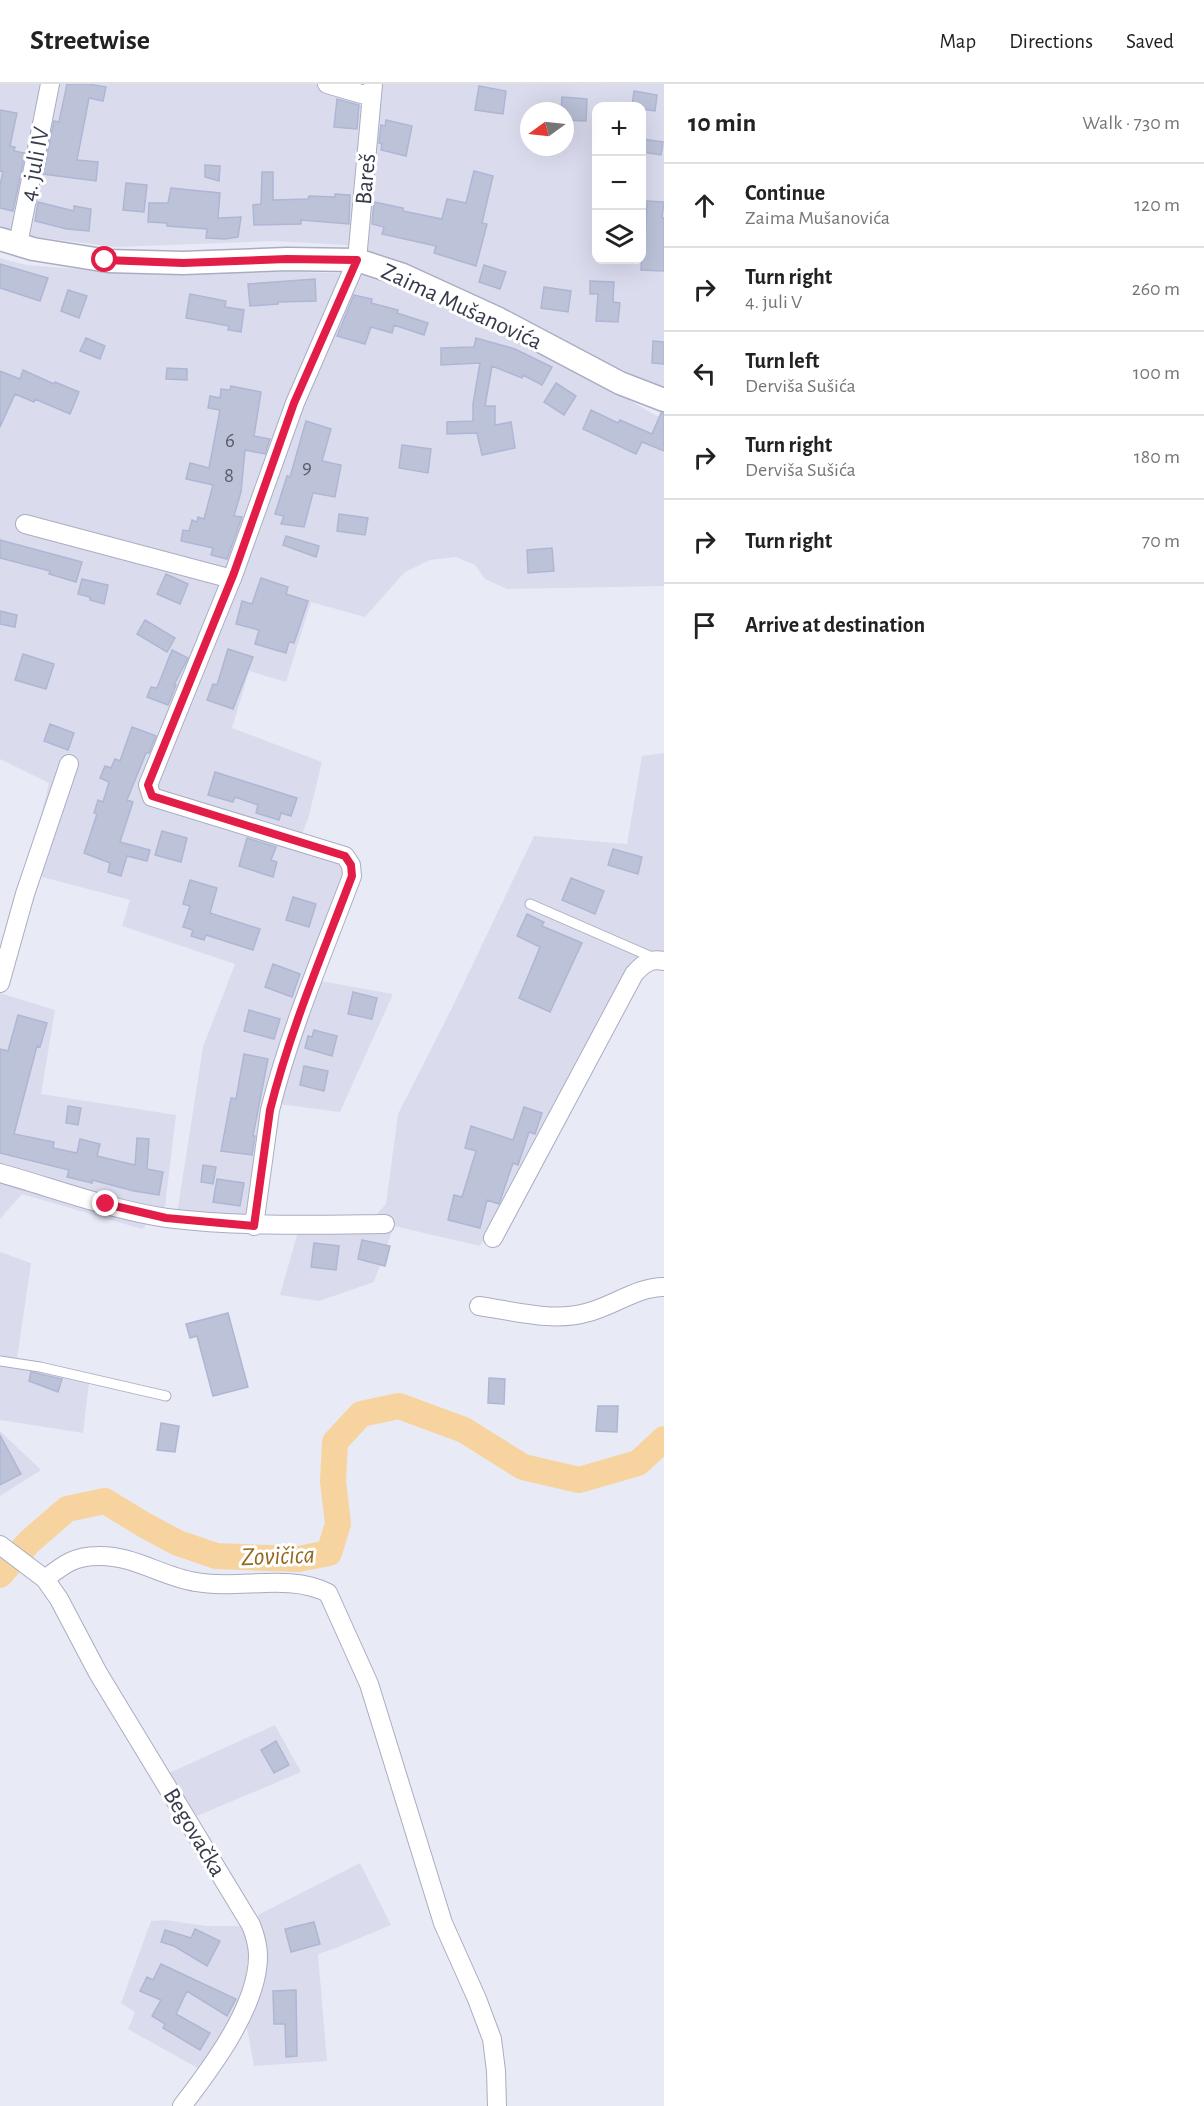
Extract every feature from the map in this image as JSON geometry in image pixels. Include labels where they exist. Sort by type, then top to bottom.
[{"type":"street","name":"4. juli IV","points":[[9,242],[50,84]]},
{"type":"street","name":"Bareš","points":[[254,1226],[274,1095],[300,1013],[352,876],[351,865],[345,856],[152,796],[148,785],[232,579],[294,403],[357,260],[373,91],[327,84]]},
{"type":"street","name":"Zaima Mušanovića","points":[[9,242],[33,249],[108,261],[183,263],[287,259],[357,260],[403,275],[497,318],[620,383],[664,400]]},
{"type":"street","points":[[25,524],[232,579]]},
{"type":"street","points":[[0,982],[25,894],[69,764]]},
{"type":"street","points":[[493,1238],[634,974],[645,963],[660,960]]},
{"type":"street","points":[[0,1173],[106,1204],[166,1218],[254,1226],[385,1224]]},
{"type":"street","points":[[478,1306],[543,1315],[571,1316],[591,1312],[653,1287],[664,1287]]},
{"type":"street","name":"Begovačka","points":[[0,1545],[38,1574],[59,1599],[98,1674],[251,1925],[256,1939],[258,1956],[256,1980],[242,2014],[216,2061],[182,2106]]},
{"type":"street","points":[[38,1574],[69,1560],[97,1556],[122,1557],[197,1583],[286,1583],[317,1588],[328,1593],[369,1684],[442,1923],[477,1999],[492,2039],[497,2106]]},
{"type":"lane","points":[[530,904],[660,960]]},
{"type":"lane","points":[[0,1361],[40,1367],[166,1396]]},
{"type":"shaded area","points":[[0,84],[664,84],[664,387],[625,371],[407,267],[346,245],[273,241],[115,247],[29,236],[0,228]]},
{"type":"shaded area","points":[[0,258],[26,265],[127,273],[358,274],[404,286],[567,364],[664,418],[664,586],[507,589],[485,579],[475,565],[456,557],[430,560],[405,572],[365,617],[311,602],[286,682],[249,671],[232,728],[322,762],[302,834],[341,866],[344,877],[320,981],[393,994],[340,1112],[278,1104],[249,1209],[243,1216],[177,1214],[203,1047],[235,964],[122,926],[130,900],[23,872],[33,848],[49,783],[0,759]]},
{"type":"shaded area","points":[[664,753],[664,970],[654,968],[618,986],[480,1246],[394,1226],[374,1282],[319,1301],[280,1295],[301,1221],[372,1219],[386,1204],[398,1114],[450,1012],[534,836],[627,844],[642,756]]},
{"type":"shaded area","points":[[0,993],[55,1010],[41,1094],[176,1115],[165,1206],[142,1229],[22,1194],[0,1219]]},
{"type":"shaded area","points":[[0,1252],[31,1263],[17,1359],[90,1375],[83,1433],[0,1420]]},
{"type":"shaded area","points":[[0,1431],[41,1470],[0,1496]]},
{"type":"shaded area","points":[[275,1725],[301,1772],[197,1816],[167,1774]]},
{"type":"shaded area","points":[[360,1863],[391,1925],[318,1954],[327,2061],[254,2066],[247,2028],[262,1979],[262,1933],[258,1915]]},
{"type":"shaded area","points":[[165,1920],[206,1926],[243,1926],[249,1948],[245,1985],[227,2026],[201,2070],[128,2029],[135,2012],[121,2003],[151,1921]]},
{"type":"building","points":[[67,84],[106,87],[103,101],[89,98],[77,160],[98,162],[96,181],[43,174],[54,121],[59,122]]},
{"type":"building","points":[[479,86],[506,91],[503,114],[475,110]]},
{"type":"building","points":[[634,91],[657,95],[655,111],[646,110],[646,102],[633,102]]},
{"type":"building","points":[[562,97],[587,99],[586,121],[574,120],[574,102],[562,102]]},
{"type":"building","points":[[337,99],[359,105],[357,129],[334,127]]},
{"type":"building","points":[[0,110],[17,113],[10,146],[15,147],[14,151],[25,153],[13,211],[0,208],[0,185],[3,172],[0,171]]},
{"type":"building","points":[[386,120],[412,126],[406,156],[381,150],[382,144],[379,143],[381,125],[385,126]]},
{"type":"building","points":[[646,140],[663,142],[661,155],[646,153]]},
{"type":"building","points":[[205,165],[220,166],[219,181],[205,177]]},
{"type":"building","points":[[474,171],[493,176],[482,223],[487,224],[476,266],[434,253],[436,246],[382,234],[384,227],[372,224],[374,202],[442,219],[447,199],[466,203]]},
{"type":"building","points":[[262,172],[273,172],[273,200],[308,199],[309,196],[335,197],[335,194],[350,195],[349,224],[301,220],[301,224],[254,225],[253,205],[261,204]]},
{"type":"building","points":[[126,183],[147,185],[144,212],[123,210]]},
{"type":"building","points":[[171,188],[220,193],[218,218],[241,217],[238,237],[206,238],[207,229],[148,222],[149,203],[168,203]]},
{"type":"building","points":[[647,201],[664,202],[662,217],[664,218],[664,271],[641,270],[641,264],[646,264]]},
{"type":"building","points":[[38,202],[74,211],[74,206],[91,209],[89,231],[67,229],[35,221]]},
{"type":"building","points":[[0,264],[48,278],[40,301],[0,288]]},
{"type":"building","points":[[484,265],[506,272],[500,289],[479,282]]},
{"type":"building","points":[[315,279],[316,301],[278,302],[278,304],[250,306],[248,284]]},
{"type":"building","points":[[590,281],[614,282],[613,302],[620,303],[618,322],[596,321],[598,294],[590,294]]},
{"type":"building","points":[[544,287],[571,291],[568,312],[541,308]]},
{"type":"building","points":[[68,290],[87,296],[79,318],[61,311]]},
{"type":"building","points":[[190,294],[226,301],[225,307],[244,310],[241,332],[228,330],[229,326],[186,318]]},
{"type":"building","points":[[354,295],[372,299],[371,303],[398,310],[397,313],[428,323],[424,335],[394,325],[392,333],[371,327],[365,344],[337,336]]},
{"type":"building","points":[[86,338],[105,346],[100,359],[80,351]]},
{"type":"building","points":[[476,338],[515,349],[552,367],[542,385],[523,375],[522,378],[492,366],[485,406],[495,406],[495,425],[511,422],[515,448],[482,455],[477,433],[447,434],[447,422],[473,421],[473,404],[480,363],[441,365],[441,348],[474,347]]},
{"type":"building","points":[[653,341],[664,342],[664,364],[652,363]]},
{"type":"building","points":[[167,368],[187,369],[187,380],[166,379]]},
{"type":"building","points":[[23,370],[79,392],[70,414],[35,399],[34,402],[15,394],[0,427],[0,371],[20,379]]},
{"type":"building","points":[[556,383],[576,396],[564,415],[544,402]]},
{"type":"building","points":[[231,386],[261,392],[254,436],[270,439],[265,454],[245,450],[241,492],[234,516],[242,517],[227,559],[211,555],[213,548],[181,541],[183,530],[189,531],[192,520],[197,522],[198,517],[204,519],[213,485],[186,479],[190,463],[209,468],[220,410],[208,408],[210,396],[220,398],[221,389],[230,390]]},
{"type":"building","points":[[591,410],[618,423],[620,420],[652,434],[661,413],[664,413],[664,451],[642,442],[636,454],[583,429]]},
{"type":"building","points":[[306,421],[331,429],[322,461],[341,465],[335,497],[313,493],[304,527],[281,524],[284,516],[275,514],[287,476],[290,477]]},
{"type":"building","points":[[402,445],[431,449],[428,473],[399,468]]},
{"type":"building","points":[[339,514],[368,518],[365,535],[337,531]]},
{"type":"building","points":[[286,536],[319,546],[316,557],[283,545]]},
{"type":"building","points":[[0,540],[82,562],[76,582],[49,574],[50,571],[0,558]]},
{"type":"building","points":[[552,548],[554,571],[528,573],[527,550]]},
{"type":"building","points":[[166,574],[188,584],[180,604],[157,594]]},
{"type":"building","points":[[261,578],[288,587],[286,594],[308,601],[294,643],[289,642],[286,653],[255,644],[259,630],[236,624],[242,601],[252,604]]},
{"type":"building","points":[[82,579],[108,585],[104,604],[78,594]]},
{"type":"building","points":[[0,611],[17,615],[15,627],[0,624]]},
{"type":"building","points":[[145,620],[175,638],[167,652],[137,634]]},
{"type":"building","points":[[228,649],[253,657],[233,709],[207,700],[213,684],[217,685]]},
{"type":"building","points":[[172,650],[188,658],[174,685],[176,685],[168,705],[147,697],[151,687],[157,688]]},
{"type":"building","points":[[23,654],[54,664],[46,689],[15,680]]},
{"type":"building","points":[[50,724],[74,733],[68,750],[44,741]]},
{"type":"building","points":[[132,727],[156,736],[149,753],[146,753],[127,800],[133,802],[120,842],[150,850],[147,861],[127,856],[121,876],[108,872],[110,863],[84,853],[97,814],[94,813],[98,800],[103,802],[109,782],[100,778],[105,766],[111,768],[115,759],[120,761]]},
{"type":"building","points":[[215,772],[297,798],[291,816],[281,813],[279,820],[256,813],[258,805],[235,797],[233,802],[208,795]]},
{"type":"building","points":[[162,831],[187,838],[181,862],[155,855]]},
{"type":"building","points":[[247,838],[276,847],[271,860],[277,862],[273,877],[239,866]]},
{"type":"building","points":[[613,849],[642,857],[638,874],[608,865]]},
{"type":"building","points":[[571,878],[604,891],[595,914],[562,900]]},
{"type":"building","points":[[190,880],[217,888],[210,913],[260,929],[253,950],[206,935],[204,940],[191,936],[193,930],[183,927],[190,906],[183,904]]},
{"type":"building","points":[[293,897],[316,904],[309,927],[286,920]]},
{"type":"building","points":[[527,914],[544,922],[542,926],[582,943],[550,1012],[519,998],[540,947],[517,936]]},
{"type":"building","points":[[273,964],[300,974],[292,997],[265,987]]},
{"type":"building","points":[[353,992],[377,998],[372,1019],[348,1014]]},
{"type":"building","points":[[249,1010],[280,1019],[274,1039],[244,1031]]},
{"type":"building","points":[[18,1015],[47,1023],[40,1047],[37,1046],[14,1134],[54,1142],[53,1148],[77,1153],[80,1139],[100,1144],[97,1156],[135,1165],[137,1138],[149,1139],[147,1169],[163,1172],[159,1195],[92,1180],[92,1183],[67,1177],[69,1170],[0,1153],[0,1049],[8,1051]]},
{"type":"building","points":[[314,1030],[337,1036],[332,1056],[305,1048],[308,1036],[312,1037]]},
{"type":"building","points":[[244,1054],[268,1059],[253,1136],[255,1136],[252,1155],[221,1151],[231,1098],[236,1099]]},
{"type":"building","points":[[304,1066],[328,1071],[324,1091],[300,1085]]},
{"type":"building","points":[[68,1106],[81,1108],[78,1125],[66,1123]]},
{"type":"building","points":[[524,1107],[542,1113],[535,1134],[529,1132],[518,1165],[513,1163],[499,1204],[487,1200],[480,1228],[448,1220],[454,1195],[462,1197],[476,1151],[465,1148],[471,1126],[513,1140]]},
{"type":"building","points":[[203,1165],[216,1167],[213,1184],[201,1182]]},
{"type":"building","points":[[217,1179],[244,1183],[240,1206],[213,1202]]},
{"type":"building","points":[[362,1240],[390,1246],[385,1266],[358,1259]]},
{"type":"building","points":[[314,1243],[339,1246],[336,1270],[311,1267]]},
{"type":"building","points":[[228,1313],[248,1387],[213,1396],[197,1336],[190,1338],[186,1324]]},
{"type":"building","points":[[31,1372],[62,1379],[58,1392],[29,1381]]},
{"type":"building","points":[[489,1378],[505,1379],[504,1404],[488,1403]]},
{"type":"building","points":[[598,1406],[618,1406],[617,1432],[596,1431]]},
{"type":"building","points":[[161,1423],[179,1426],[175,1452],[157,1450]]},
{"type":"building","points":[[0,1435],[21,1474],[0,1485]]},
{"type":"building","points":[[276,1741],[289,1765],[274,1773],[261,1750]]},
{"type":"building","points":[[314,1922],[320,1944],[291,1952],[285,1929]]},
{"type":"building","points":[[195,1929],[220,1941],[207,1966],[174,1946],[161,1942],[165,1930],[191,1938]]},
{"type":"building","points":[[161,1964],[236,1999],[227,2016],[187,1991],[176,2014],[210,2033],[200,2050],[163,2028],[165,2024],[152,2016],[161,2000],[140,1991],[147,1977],[153,1980]]},
{"type":"building","points":[[296,1990],[297,2056],[286,2057],[285,2024],[274,2024],[273,1991]]},
{"type":"waterway","name":"Zovičica","points":[[0,1575],[29,1542],[67,1509],[105,1501],[178,1543],[216,1556],[298,1559],[329,1553],[338,1524],[333,1481],[335,1442],[361,1414],[399,1406],[464,1430],[523,1467],[579,1480],[638,1463],[664,1439]]},
{"type":"route","points":[[105,260],[183,263],[287,259],[357,260],[294,403],[234,573],[148,785],[148,791],[152,796],[345,856],[351,865],[352,876],[300,1013],[274,1095],[254,1226],[166,1218],[106,1204]]}]
